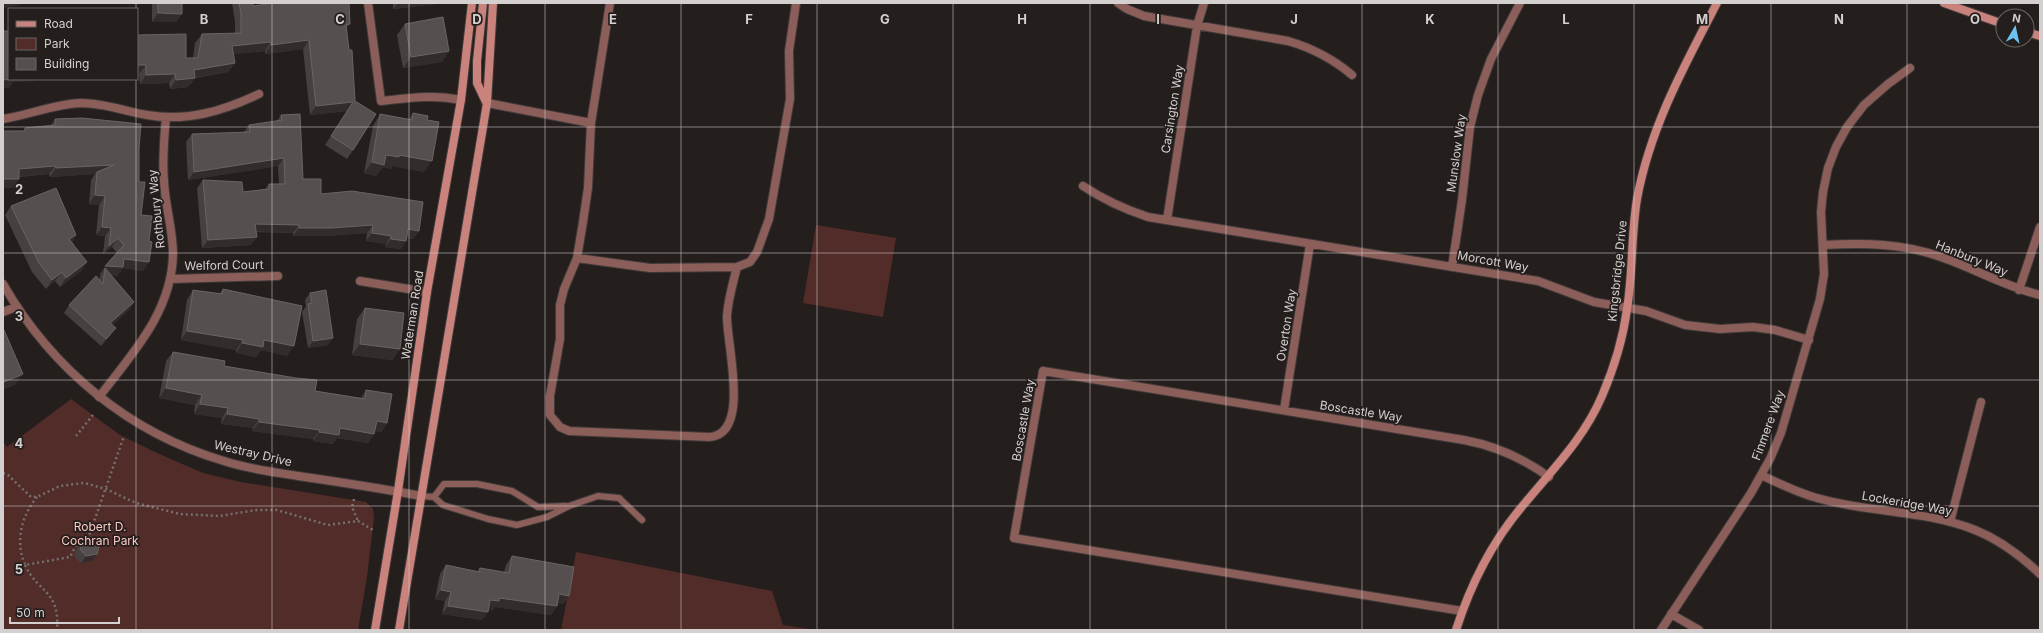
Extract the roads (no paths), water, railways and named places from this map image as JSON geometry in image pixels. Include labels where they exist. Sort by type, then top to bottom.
[{"type":"street","points":[[368,3],[381,101],[422,96],[440,96],[461,100]]},
{"type":"street","name":"Waterman Road","points":[[374,630],[398,491],[428,292],[461,100],[472,3]]},
{"type":"street","points":[[483,3],[477,61],[477,83],[486,103]]},
{"type":"street","points":[[399,630],[486,103],[493,3]]},
{"type":"street","points":[[610,3],[591,123],[588,188],[577,258],[564,289],[560,305],[560,339],[549,408],[554,422],[569,431],[709,437],[720,435],[731,419],[734,405],[727,316],[736,267]]},
{"type":"street","points":[[577,258],[650,268],[736,267],[750,262],[757,252],[769,219],[790,99],[788,51],[796,3]]},
{"type":"street","points":[[1118,3],[1127,9],[1144,16],[1288,41],[1308,47],[1329,58],[1352,75]]},
{"type":"street","name":"Carsington Way","points":[[1167,220],[1197,26],[1204,3]]},
{"type":"street","name":"Munslow Way","points":[[1452,267],[1462,200],[1470,128],[1478,95],[1491,59],[1520,3]]},
{"type":"street","name":"Kingsbridge Drive","points":[[1456,630],[1462,611],[1486,559],[1502,533],[1525,503],[1566,456],[1586,427],[1612,373],[1628,308],[1632,238],[1638,198],[1647,158],[1659,120],[1675,82],[1717,3]]},
{"type":"street","points":[[1944,3],[1995,21]]},
{"type":"street","name":"Finmere Way","points":[[1661,630],[1761,475],[1781,433],[1820,299],[1824,274],[1824,245],[1821,212],[1823,192],[1828,168],[1836,147],[1847,127],[1864,105],[1888,84],[1910,68]]},
{"type":"street","points":[[3,119],[26,115],[56,106],[80,103],[99,104],[166,118],[189,117],[211,113],[235,105],[259,94]]},
{"type":"street","points":[[486,103],[591,123]]},
{"type":"street","name":"Rothbury Way","points":[[99,397],[154,323],[163,304],[170,278],[173,255],[172,233],[164,182],[163,151],[166,118]]},
{"type":"street","name":"Morcott Way","points":[[1083,186],[1103,199],[1125,210],[1167,220],[1538,281],[1594,302],[1646,311],[1685,325],[1702,328],[1753,327],[1775,330],[1809,340]]},
{"type":"street","points":[[2019,290],[2040,227]]},
{"type":"street","name":"Hanbury Way","points":[[1824,245],[1862,243],[1910,248],[1940,256],[2019,290],[2040,295]]},
{"type":"street","name":"Overton Way","points":[[1284,410],[1310,244]]},
{"type":"street","name":"Welford Court","points":[[170,278],[278,276]]},
{"type":"street","points":[[360,281],[428,292]]},
{"type":"street","name":"Westray Drive","points":[[3,284],[16,307],[40,340],[66,368],[99,397],[153,433],[188,449],[225,462],[421,496]]},
{"type":"street","points":[[3,312],[16,307]]},
{"type":"street","name":"Boscastle Way","points":[[1462,611],[1014,538],[1043,371],[1482,443],[1506,452],[1533,465],[1549,477]]},
{"type":"street","points":[[1950,522],[1981,402]]},
{"type":"street","name":"Lockeridge Way","points":[[1761,475],[1790,489],[1817,498],[1950,522],[1976,530],[2000,542],[2022,558],[2040,574]]},
{"type":"street","points":[[1671,614],[1699,630]]},
{"type":"lane","points":[[434,497],[444,484],[476,484],[512,491],[538,507],[569,506]]},
{"type":"lane","points":[[421,496],[434,497],[443,506],[488,519],[517,525],[547,517],[569,506],[598,496],[619,498],[642,520]]},
{"type":"park label","name":"Robert D. Cochran Park","points":[[100,533]]}]
